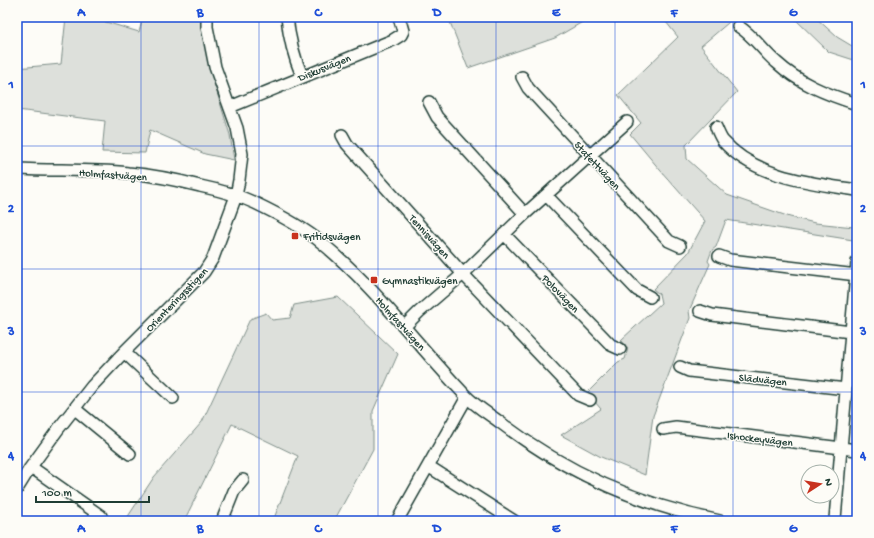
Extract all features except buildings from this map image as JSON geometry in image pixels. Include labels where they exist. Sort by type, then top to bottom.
[{"type":"street","points":[[207,17],[207,27],[215,67],[237,128],[242,154],[236,196]]},
{"type":"street","points":[[287,17],[293,54],[302,76]]},
{"type":"street","name":"Diskusvägen","points":[[230,107],[302,76],[393,40],[401,35],[403,30],[399,17]]},
{"type":"street","points":[[738,26],[747,31],[774,61],[789,73],[811,87],[857,104]]},
{"type":"street","name":"Stafettvägen","points":[[522,77],[528,88],[669,241],[680,246]]},
{"type":"street","points":[[429,102],[437,116],[525,214]]},
{"type":"street","points":[[405,326],[463,274],[525,214],[547,196],[627,122]]},
{"type":"street","points":[[716,127],[722,140],[732,150],[755,165],[785,177],[857,190]]},
{"type":"street","name":"Tennisvägen","points":[[342,135],[347,144],[463,274],[578,395],[590,400]]},
{"type":"street","name":"Holmfastvägen","points":[[17,169],[127,173],[173,180],[236,196],[253,202],[286,219],[321,242],[356,274],[405,326],[467,397],[522,439],[567,467],[602,485],[683,513],[720,521]]},
{"type":"street","name":"Orienteringsstigen","points":[[17,489],[59,428],[86,394],[124,352],[204,272],[213,258],[236,196]]},
{"type":"street","points":[[547,196],[637,290],[650,298]]},
{"type":"street","name":"Polovägen","points":[[504,234],[611,345],[620,349]]},
{"type":"street","points":[[719,256],[730,260],[856,275]]},
{"type":"street","points":[[836,520],[846,388],[853,361],[851,332],[857,262]]},
{"type":"street","points":[[700,311],[712,315],[851,332]]},
{"type":"street","points":[[124,352],[173,398]]},
{"type":"street","name":"Slädvägen","points":[[680,367],[689,371],[846,388]]},
{"type":"street","points":[[396,521],[467,397]]},
{"type":"street","points":[[75,409],[130,454]]},
{"type":"street","name":"Ishockeyvägen","points":[[664,429],[676,427],[857,450]]},
{"type":"street","points":[[428,466],[514,521]]},
{"type":"street","points":[[31,467],[101,516]]},
{"type":"street","points":[[222,521],[234,491],[243,480]]},
{"type":"shaded area","points":[[66,17],[89,17],[139,32],[143,17],[206,17],[207,44],[215,86],[230,135],[234,160],[205,154],[150,130],[145,153],[102,152],[105,121],[17,110],[17,68],[61,64]]},
{"type":"shaded area","points":[[448,17],[591,17],[555,38],[468,68]]},
{"type":"shaded area","points":[[662,17],[735,17],[701,46],[737,92],[686,145],[687,159],[727,195],[790,217],[815,223],[854,227],[853,240],[726,220],[716,247],[712,250],[708,261],[710,264],[689,311],[690,318],[653,416],[645,475],[601,457],[561,435],[601,409],[587,393],[618,362],[625,359],[628,348],[621,340],[661,303],[659,294],[653,289],[688,253],[705,221],[630,134],[641,123],[618,95],[678,37]]},
{"type":"shaded area","points":[[793,17],[815,17],[837,37],[857,49],[857,61],[829,52]]},
{"type":"shaded area","points":[[338,297],[398,354],[373,411],[373,449],[334,521],[273,521],[298,456],[232,424],[184,521],[125,521],[154,477],[202,422],[250,319],[266,313],[272,320],[290,318],[294,305]]},
{"type":"place","name":"Fritidsvägen","points":[[295,236]]},
{"type":"place","name":"Gymnastikvägen","points":[[374,280]]}]
